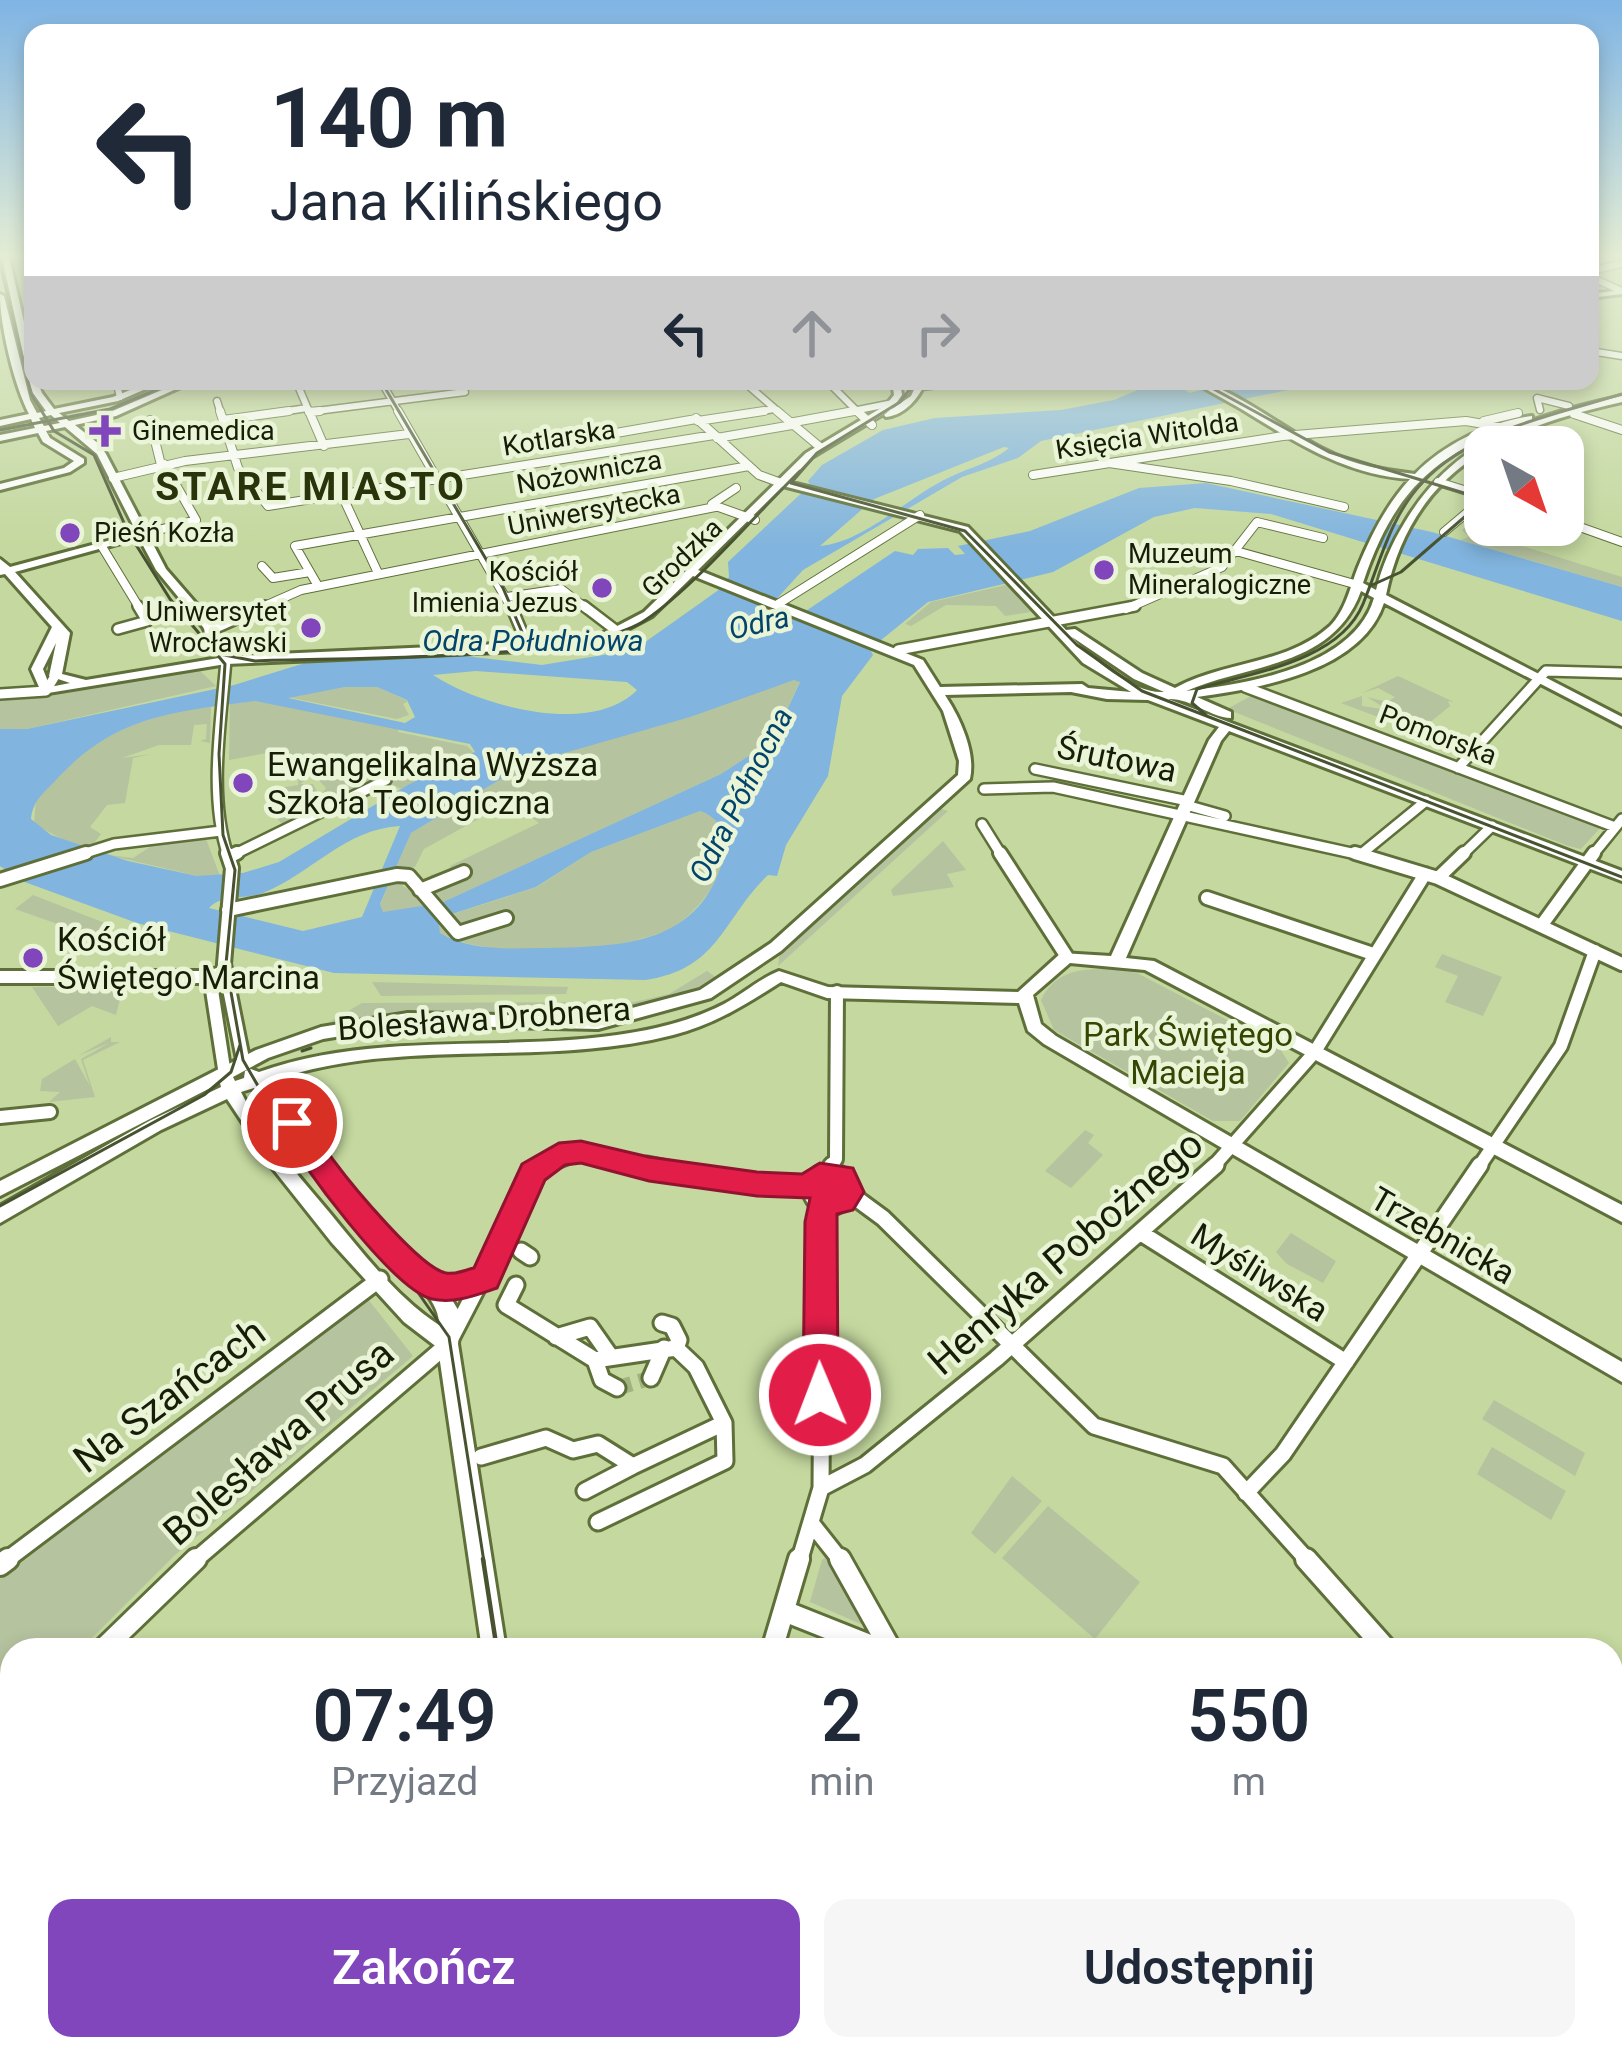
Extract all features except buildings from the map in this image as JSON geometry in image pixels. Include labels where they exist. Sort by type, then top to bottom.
[{"type":"street","points":[[0,487],[67,470],[81,458],[40,428],[9,353]]},
{"type":"street","points":[[39,390],[57,418],[99,448],[140,535],[226,660],[221,830],[232,875],[225,971],[249,1072],[275,1096],[326,1173],[433,1286],[450,1313],[448,1344],[492,1638]]},
{"type":"street","points":[[119,390],[121,397]]},
{"type":"street","points":[[76,434],[86,414],[140,390]]},
{"type":"street","points":[[86,414],[143,390]]},
{"type":"street","points":[[86,414],[163,390]]},
{"type":"street","points":[[3,430],[40,428],[57,418],[174,390]]},
{"type":"street","points":[[300,390],[324,446]]},
{"type":"street","points":[[385,390],[507,597],[525,639]]},
{"type":"street","points":[[752,390],[820,447]]},
{"type":"street","points":[[837,390],[868,418]]},
{"type":"street","points":[[786,484],[820,447],[892,403],[897,390]]},
{"type":"street","points":[[786,484],[868,418],[909,403],[918,390]]},
{"type":"street","points":[[1216,390],[1344,462],[1464,490]]},
{"type":"street","points":[[223,420],[465,392]]},
{"type":"street","points":[[1533,426],[1589,399],[1622,395]]},
{"type":"street","points":[[1505,426],[1622,395]]},
{"type":"street","points":[[1540,410],[1537,398],[1620,428]]},
{"type":"street","points":[[1589,399],[1602,404]]},
{"type":"street","points":[[218,401],[233,455]]},
{"type":"street","points":[[536,447],[774,409]]},
{"type":"street","name":"Księcia Witolda","points":[[1486,426],[1518,412]]},
{"type":"street","name":"Kotlarska","points":[[233,455],[268,506],[791,424],[868,418]]},
{"type":"street","points":[[697,419],[748,466],[786,484],[920,515]]},
{"type":"street","points":[[46,692],[64,640],[2,569],[195,522],[162,464],[150,420]]},
{"type":"street","points":[[3,430],[40,428]]},
{"type":"street","name":"Księcia Witolda","points":[[1033,475],[1297,435],[1464,429]]},
{"type":"street","points":[[1297,435],[1413,476]]},
{"type":"street","points":[[110,473],[410,436]]},
{"type":"street","points":[[696,573],[898,650],[919,663],[940,691],[1203,679],[1276,660],[1317,641],[1345,616],[1372,549],[1413,476],[1464,439]]},
{"type":"street","points":[[1083,688],[1140,694],[1216,691],[1245,687],[1327,656],[1359,635],[1374,615],[1393,556],[1438,482],[1464,460]]},
{"type":"street","points":[[1108,462],[1231,481],[1343,507]]},
{"type":"street","points":[[1393,466],[1425,464]]},
{"type":"street","name":"Nożownicza","points":[[310,572],[295,546],[748,466]]},
{"type":"street","name":"Grodzka","points":[[452,650],[519,655],[608,643],[653,620],[786,484]]},
{"type":"street","points":[[713,506],[736,488]]},
{"type":"street","points":[[341,494],[378,573]]},
{"type":"street","points":[[713,506],[751,519]]},
{"type":"street","name":"Uniwersytecka","points":[[209,631],[263,602],[318,586],[713,506]]},
{"type":"street","points":[[774,602],[920,515]]},
{"type":"street","name":"Pomorska","points":[[920,515],[952,523],[977,539],[1096,668],[1140,694],[1622,876]]},
{"type":"street","points":[[1444,532],[1464,515]]},
{"type":"street","points":[[898,650],[1139,605],[1219,569],[1257,522],[1323,538]]},
{"type":"street","points":[[1584,528],[1622,542]]},
{"type":"street","points":[[101,545],[147,621],[118,628]]},
{"type":"street","points":[[1236,551],[1358,585],[1622,722]]},
{"type":"street","points":[[262,566],[273,578],[310,572],[318,586]]},
{"type":"street","name":"Grodzka","points":[[46,692],[226,660],[574,644],[618,632],[640,620],[696,573]]},
{"type":"street","points":[[507,597],[561,589],[618,632]]},
{"type":"street","points":[[1380,596],[1467,642]]},
{"type":"street","points":[[1374,615],[1407,614]]},
{"type":"street","name":"Pomorska","points":[[1054,622],[1153,683],[1277,742]]},
{"type":"street","points":[[46,692],[37,669],[57,628]]},
{"type":"street","points":[[1083,688],[1097,677],[1096,668]]},
{"type":"street","points":[[1458,768],[1536,679],[1563,668],[1622,673]]},
{"type":"street","points":[[55,676],[106,681]]},
{"type":"street","points":[[1174,693],[1203,679]]},
{"type":"street","name":"Pomorska","points":[[1245,687],[1618,823]]},
{"type":"street","name":"Bolesława Drobnera","points":[[249,1072],[297,1040],[363,1024],[408,1018],[564,1024],[633,1017],[705,994],[776,947],[967,770],[940,691]]},
{"type":"street","points":[[1215,710],[1211,701],[1216,691]]},
{"type":"street","points":[[0,694],[46,692]]},
{"type":"street","points":[[1174,693],[1180,709]]},
{"type":"street","points":[[1118,959],[1226,727]]},
{"type":"street","name":"Śrutowa","points":[[1036,769],[1185,807]]},
{"type":"street","points":[[229,857],[386,780]]},
{"type":"street","points":[[984,788],[1040,785],[1185,807],[1360,855],[1431,876],[1622,964]]},
{"type":"street","points":[[1360,855],[1426,801]]},
{"type":"street","points":[[1185,807],[1230,824],[1250,826]]},
{"type":"street","points":[[1541,926],[1618,823]]},
{"type":"street","points":[[982,824],[1067,957]]},
{"type":"street","name":"Henryka Pobożnego","points":[[820,1488],[865,1465],[1010,1347],[1235,1148],[1314,1053],[1373,954],[1431,876],[1492,826]]},
{"type":"street","points":[[0,880],[94,850],[221,830]]},
{"type":"street","points":[[420,890],[464,872]]},
{"type":"street","points":[[228,907],[387,875],[409,876],[458,933],[506,918]]},
{"type":"street","points":[[1207,898],[1373,954]]},
{"type":"street","points":[[776,947],[773,962],[779,976],[837,992],[1024,998],[1032,984],[1067,957],[1148,965],[1622,1214]]},
{"type":"street","points":[[1246,1492],[1283,1454],[1561,1046],[1595,951]]},
{"type":"street","points":[[0,977],[210,977],[225,971]]},
{"type":"street","name":"Bolesława Drobnera","points":[[249,1072],[363,1053],[636,1039],[707,1018],[779,976]]},
{"type":"street","points":[[210,977],[227,1082],[245,1119],[412,1318],[448,1344]]},
{"type":"street","points":[[837,992],[836,1159],[810,1186],[812,1196],[823,1203],[842,1201],[849,1192]]},
{"type":"street","name":"Trzebnicka","points":[[1024,998],[1034,1027],[1047,1039],[1622,1373]]},
{"type":"street","points":[[275,1096],[279,1084],[297,1067]]},
{"type":"street","points":[[0,1189],[249,1072]]},
{"type":"street","points":[[0,1215],[227,1082]]},
{"type":"street","points":[[0,1117],[50,1112]]},
{"type":"street","name":"Bolesława Prusa","points":[[114,1638],[186,1568],[448,1344],[485,1278],[533,1172],[551,1158],[581,1152],[734,1182],[810,1186]]},
{"type":"street","points":[[827,1173],[842,1177],[849,1192],[883,1218],[1094,1426],[1223,1466],[1377,1638]]},
{"type":"street","points":[[776,1638],[820,1488],[823,1203]]},
{"type":"street","name":"Myśliwska","points":[[1141,1233],[1346,1362]]},
{"type":"street","points":[[433,1286],[462,1286],[485,1278]]},
{"type":"street","name":"Na Szańcach","points":[[0,1564],[380,1279]]},
{"type":"street","points":[[516,1285],[500,1303],[603,1359],[670,1348],[696,1367],[724,1423],[725,1460],[598,1522]]},
{"type":"street","points":[[651,1378],[679,1340],[672,1327],[662,1323]]},
{"type":"street","points":[[556,1336],[590,1327],[603,1359],[602,1380],[617,1388]]},
{"type":"street","points":[[585,1491],[724,1423]]},
{"type":"street","points":[[481,1457],[546,1438],[573,1450],[598,1444],[633,1466]]},
{"type":"street","points":[[812,1525],[833,1547],[881,1638]]},
{"type":"street","points":[[784,1610],[856,1638]]},
{"type":"green space","points":[[1481,546],[1522,546],[1622,577],[1622,587]]},
{"type":"green space","points":[[1006,585],[1031,612],[1005,616],[996,606],[946,605],[911,626],[905,624],[931,602]]},
{"type":"green space","points":[[197,668],[216,686],[27,729],[0,729],[0,697],[56,693]]},
{"type":"green space","points":[[1398,676],[1454,702],[1448,701],[1450,706],[1423,728],[1403,725],[1404,718],[1401,725],[1341,703],[1362,696],[1362,706],[1388,710],[1367,697],[1387,702],[1395,697],[1378,688],[1362,693]]},
{"type":"green space","points":[[800,681],[773,740],[721,774],[441,903],[383,913],[380,905],[391,879],[417,894],[433,887],[430,875],[452,870],[450,866],[539,823],[509,802],[424,849],[415,867],[395,870],[411,833],[522,766]]},
{"type":"green space","points":[[377,687],[408,701],[403,704],[409,715],[397,719],[287,697]]},
{"type":"green space","points":[[1251,696],[1601,827],[1581,849],[1568,846],[1227,709]]},
{"type":"green space","points":[[255,701],[392,724],[399,727],[398,732],[467,746],[475,754],[401,789],[388,782],[284,827],[274,814],[296,806],[278,810],[271,801],[275,795],[268,796],[268,790],[298,785],[299,764],[300,779],[307,779],[300,784],[313,784],[320,797],[326,788],[316,777],[324,776],[324,765],[279,759],[283,750],[229,760],[230,704]]},
{"type":"green space","points":[[211,707],[210,743],[200,741],[206,739],[207,724],[194,725],[191,745],[159,745],[122,758],[152,754],[133,758],[125,803],[107,805],[90,827],[101,834],[91,847],[73,845],[34,824],[36,799],[92,747],[159,716]]},
{"type":"green space","points":[[938,808],[948,811],[778,966],[780,951]]},
{"type":"green space","points":[[700,811],[718,820],[726,834],[727,851],[710,890],[682,921],[667,930],[617,944],[553,951],[489,948],[440,933],[439,925],[453,914],[537,887],[591,852]]},
{"type":"green space","points":[[206,839],[220,876],[198,876],[108,855],[133,858],[153,845]]},
{"type":"green space","points":[[943,841],[966,870],[947,874],[954,887],[893,896],[891,890]]},
{"type":"green space","points":[[33,895],[115,927],[100,939],[15,909]]},
{"type":"green space","points":[[1442,954],[1502,977],[1483,1016],[1445,1002],[1458,976],[1435,967]]},
{"type":"green space","name":"Park Świętego Macieja","points":[[1084,970],[1137,973],[1279,1047],[1289,1063],[1240,1121],[1213,1121],[1054,1030],[1041,1000],[1055,981]]},
{"type":"green space","points":[[707,971],[720,980],[670,999],[621,1010],[427,1013],[326,1024],[362,1003],[634,1002],[669,994]]},
{"type":"green space","points":[[372,982],[568,987],[566,994],[381,996]]},
{"type":"green space","points":[[32,987],[123,987],[116,1015],[92,1006],[58,1026]]},
{"type":"green space","points":[[111,1037],[111,1042],[120,1042],[83,1060],[95,1097],[49,1102],[60,1092],[40,1091],[42,1079],[75,1059],[90,1086],[81,1059],[109,1043],[78,1056]]},
{"type":"green space","points":[[1085,1130],[1094,1135],[1088,1143],[1103,1155],[1071,1188],[1045,1171]]},
{"type":"green space","points":[[1291,1233],[1336,1261],[1323,1283],[1287,1264],[1276,1252]]},
{"type":"green space","points":[[367,1298],[413,1356],[175,1555],[92,1638],[0,1638],[0,1579]]},
{"type":"green space","points":[[1494,1400],[1585,1453],[1575,1476],[1482,1419]]},
{"type":"green space","points":[[1492,1447],[1566,1491],[1551,1520],[1477,1474]]},
{"type":"green space","points":[[1012,1476],[1042,1501],[995,1554],[971,1533]]},
{"type":"green space","points":[[1048,1506],[1140,1582],[1094,1638],[1002,1558]]},
{"type":"green space","points":[[829,1555],[867,1619],[861,1624],[810,1602],[822,1560]]},
{"type":"water","points":[[1138,390],[1288,390],[1041,441],[1018,458],[962,477],[803,570],[762,615],[773,621],[794,619],[895,551],[913,555],[918,549],[948,548],[955,555],[965,554],[958,546],[1030,531],[1139,488],[1206,483],[1432,532],[1464,541],[1464,546],[1480,546],[1622,587],[1622,621],[1271,514],[1195,508],[1154,517],[1053,572],[928,602],[870,649],[873,655],[842,696],[828,776],[786,845],[777,876],[768,875],[705,954],[670,974],[645,980],[334,973],[137,923],[22,881],[0,866],[0,729],[27,729],[234,685],[305,663],[456,655],[542,665],[634,650],[720,589],[729,577],[728,562],[810,485],[808,481],[822,465],[883,430],[935,418],[1061,410],[1114,400]],"holes":[[[1009,448],[934,486],[853,536],[820,546],[874,499]],[[476,671],[627,682],[637,690],[617,704],[592,712],[535,712],[478,697],[433,675]],[[794,680],[800,682],[773,740],[721,774],[441,903],[383,912],[380,904],[411,833],[526,764],[690,717]],[[345,687],[377,687],[407,700],[415,717],[405,723],[288,698]],[[255,701],[470,744],[475,752],[408,785],[279,862],[243,873],[197,876],[128,861],[51,835],[31,819],[43,794],[99,743],[146,721],[197,709]],[[700,811],[716,821],[725,839],[714,883],[698,907],[655,935],[600,946],[513,948],[475,945],[440,933],[439,924],[452,914],[536,887],[591,852]],[[400,826],[362,917],[303,931],[209,908],[221,900],[263,893],[345,843]]]},
{"type":"tunnel","points":[[1,433],[90,416]]},
{"type":"tunnel","points":[[617,1388],[651,1378]]},
{"type":"tram line","points":[[21,353],[24,365]]},
{"type":"tram line","points":[[30,390],[48,421]]},
{"type":"tram line","points":[[48,421],[110,409],[155,390]]},
{"type":"tram line","points":[[386,390],[503,588],[525,639],[545,648]]},
{"type":"tram line","points":[[909,390],[900,402],[817,453],[791,483],[965,531],[1077,645],[1142,691],[1622,877]]},
{"type":"tram line","points":[[1215,390],[1329,452],[1424,481]]},
{"type":"tram line","points":[[1424,481],[1490,436],[1622,394]]},
{"type":"tram line","points":[[0,430],[48,421]]},
{"type":"tram line","points":[[48,421],[54,431],[94,455],[128,532],[170,599],[216,653]]},
{"type":"tram line","points":[[545,648],[616,633],[647,619],[685,588],[800,471]]},
{"type":"tram line","points":[[1206,715],[1192,703],[1197,689],[1291,662],[1334,640],[1351,624],[1402,510],[1424,481]]},
{"type":"tram line","points":[[1372,585],[1401,572],[1476,507],[1477,497],[1424,481]]},
{"type":"tram line","points":[[216,653],[255,661],[545,648]]},
{"type":"tram line","points":[[216,653],[225,664],[219,754],[223,835],[235,870],[226,964],[243,1060],[301,1160],[417,1291],[449,1337],[484,1562]]},
{"type":"tram line","points":[[0,1206],[204,1095],[231,1072],[240,1045]]},
{"type":"tram line","points":[[302,1051],[311,1048]]},
{"type":"tram line","points":[[483,1559],[495,1638]]},
{"type":"place","name":"Ginemedica","points":[[105,431]]},
{"type":"place","name":"Pieśń Kozła","points":[[70,533]]},
{"type":"place","name":"Muzeum Mineralogiczne","points":[[1104,570]]},
{"type":"place","name":"Kościół Imienia Jezus","points":[[602,588]]},
{"type":"place","name":"Uniwersytet Wrocławski","points":[[311,628]]},
{"type":"place","name":"Ewangelikalna Wyższa Szkoła Teologiczna","points":[[243,783]]},
{"type":"place","name":"Kościół Świętego Marcina","points":[[33,958]]},
{"type":"district","name":"STARE MIASTO","points":[[311,486]]},
{"type":"route","points":[[292,1123],[313,1157],[384,1240],[433,1286],[453,1288],[485,1278],[533,1172],[559,1154],[581,1152],[649,1169],[757,1184],[810,1186],[820,1174],[842,1177],[849,1192],[842,1201],[823,1203],[820,1222],[820,1395]]},
{"type":"water label","name":"Odra","points":[[759,623]]},
{"type":"water label","name":"Odra Południowa","points":[[533,641]]},
{"type":"water label","name":"Odra Północna","points":[[741,795]]}]
